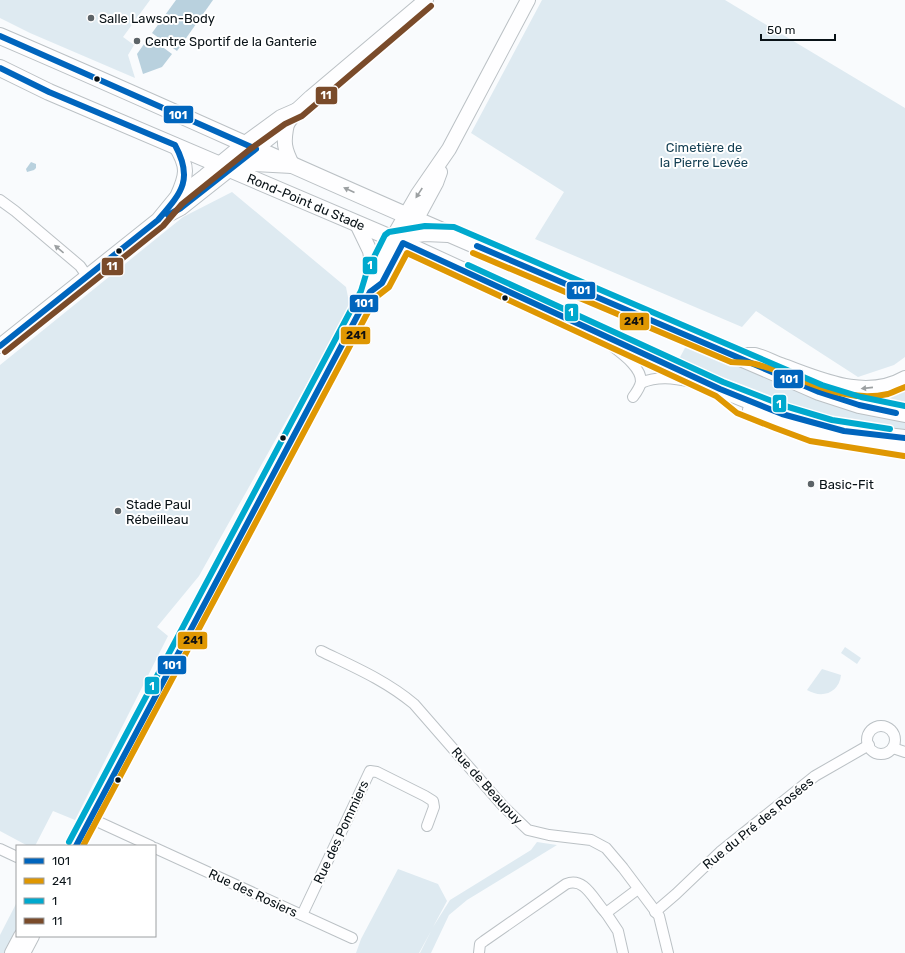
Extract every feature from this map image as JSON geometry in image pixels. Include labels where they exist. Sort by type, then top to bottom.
[{"type":"main road","points":[[176,198],[205,176],[228,165],[250,146],[287,124],[298,110],[316,93],[426,0]]},
{"type":"main road","points":[[370,292],[382,283],[411,217],[436,183],[449,149],[528,0]]},
{"type":"main road","points":[[0,36],[293,166],[819,392],[844,401],[875,409],[905,414]]},
{"type":"main road","name":"Rond-Point du Stade","points":[[0,68],[49,92],[175,146],[228,165],[357,224],[401,240],[720,389],[782,414],[815,424],[858,433],[905,438]]},
{"type":"main road","points":[[0,346],[158,220],[181,208],[281,117],[298,110]]},
{"type":"main road","points":[[287,124],[284,143],[287,155],[293,166]]},
{"type":"main road","points":[[158,220],[176,198],[183,184],[186,173],[182,156],[175,146]]},
{"type":"main road","points":[[228,165],[293,166]]},
{"type":"main road","points":[[76,843],[370,292],[374,274],[370,251],[357,224]]},
{"type":"main road","points":[[374,274],[401,240],[425,234],[452,235]]},
{"type":"main road","points":[[733,354],[756,356],[825,380],[854,388],[882,386],[895,383],[905,378]]},
{"type":"main road","points":[[720,389],[741,406],[813,433],[905,448]]},
{"type":"main road","points":[[12,953],[20,937]]},
{"type":"main road","points":[[23,953],[31,937]]},
{"type":"street","points":[[0,200],[80,266],[87,276]]},
{"type":"street","points":[[595,331],[637,369],[640,375],[641,383],[634,397]]},
{"type":"street","points":[[641,383],[659,378],[677,379],[720,389]]},
{"type":"street","name":"Rue de Beaupuy","points":[[321,651],[381,680],[414,704],[503,806],[528,830],[549,835],[590,840],[601,844],[638,889],[660,920],[668,953]]},
{"type":"street","points":[[898,743],[885,753],[879,754],[874,752],[868,745],[867,738],[872,729],[878,726],[890,728],[905,752]]},
{"type":"street","name":"Rue du Pré des Rosées","points":[[655,912],[720,852],[815,776],[868,745]]},
{"type":"street","name":"Rue des Pommiers","points":[[302,915],[370,771],[377,772],[432,801],[434,807],[427,826]]},
{"type":"street","points":[[90,818],[149,845]]},
{"type":"street","name":"Rue des Rosiers","points":[[156,848],[352,938]]},
{"type":"street","points":[[0,849],[16,857]]},
{"type":"street","points":[[479,953],[480,944],[556,890],[570,882],[577,882],[584,886],[606,912],[618,930],[623,953]]},
{"type":"street","points":[[606,912],[638,889]]},
{"type":"green space","points":[[0,0],[150,0],[123,37],[134,45],[128,55],[135,78],[30,33],[0,18]]},
{"type":"green space","name":"Cimetière de la Pierre Levée","points":[[542,0],[725,0],[905,108],[905,357],[894,365],[858,377],[756,311],[742,327],[535,239],[564,192],[471,133]]},
{"type":"green space","name":"Stade Paul Rébeilleau","points":[[232,192],[346,287],[350,307],[199,576],[157,627],[168,636],[75,820],[53,811],[36,845],[26,845],[0,831],[0,365],[183,217]]},
{"type":"green space","points":[[687,344],[713,351],[905,417],[905,434],[821,422],[677,363]]},
{"type":"green space","points":[[905,382],[905,405],[899,405],[891,400],[858,393]]},
{"type":"green space","points":[[845,647],[861,658],[857,664],[841,653]]},
{"type":"green space","points":[[822,669],[841,675],[837,686],[829,693],[824,694],[813,693],[807,690]]},
{"type":"green space","points":[[537,842],[557,845],[467,900],[449,915],[431,953],[420,953],[431,931],[419,953],[356,953],[361,939],[398,869],[438,884],[447,901],[433,927],[450,900],[531,850]]},
{"type":"green space","points":[[16,904],[16,932],[5,953],[0,953],[0,935]]},
{"type":"water","points":[[176,0],[213,0],[177,51],[152,33]]},
{"type":"water","points":[[149,37],[172,54],[162,67],[143,74],[137,54]]},
{"type":"water","points":[[31,162],[36,164],[36,168],[27,172],[26,169]]},
{"type":"transit line","name":"11","points":[[5,352],[163,226],[182,204],[249,150],[285,124],[302,116],[431,6]]},
{"type":"transit line","name":"101","points":[[0,36],[256,149],[181,208],[168,215]]},
{"type":"transit line","name":"101","points":[[0,68],[49,92],[175,145],[181,157],[184,168],[182,186],[173,202],[158,220],[0,346]]},
{"type":"transit line","name":"1","points":[[69,842],[361,291],[367,271],[385,235],[389,232],[425,226],[454,227],[822,385],[861,397],[905,406]]},
{"type":"transit line","name":"101","points":[[77,845],[370,292],[382,283],[403,243],[720,389],[782,414],[844,431],[905,438]]},
{"type":"transit line","name":"101","points":[[477,246],[819,392],[859,405],[896,413]]},
{"type":"transit line","name":"241","points":[[84,845],[376,297],[389,287],[407,253],[716,396],[737,413],[810,441],[904,456]]},
{"type":"transit line","name":"241","points":[[473,253],[731,362],[755,364],[820,387],[854,396],[888,394],[905,387]]},
{"type":"transit line","name":"1","points":[[468,265],[723,382],[785,406],[832,420],[890,429]]},
{"type":"place","name":"Salle Lawson-Body","points":[[91,18]]},
{"type":"place","name":"Centre Sportif de la Ganterie","points":[[137,41]]},
{"type":"place","name":"Basic-Fit","points":[[811,484]]},
{"type":"place","name":"Stade Paul Rébeilleau","points":[[118,511]]}]
